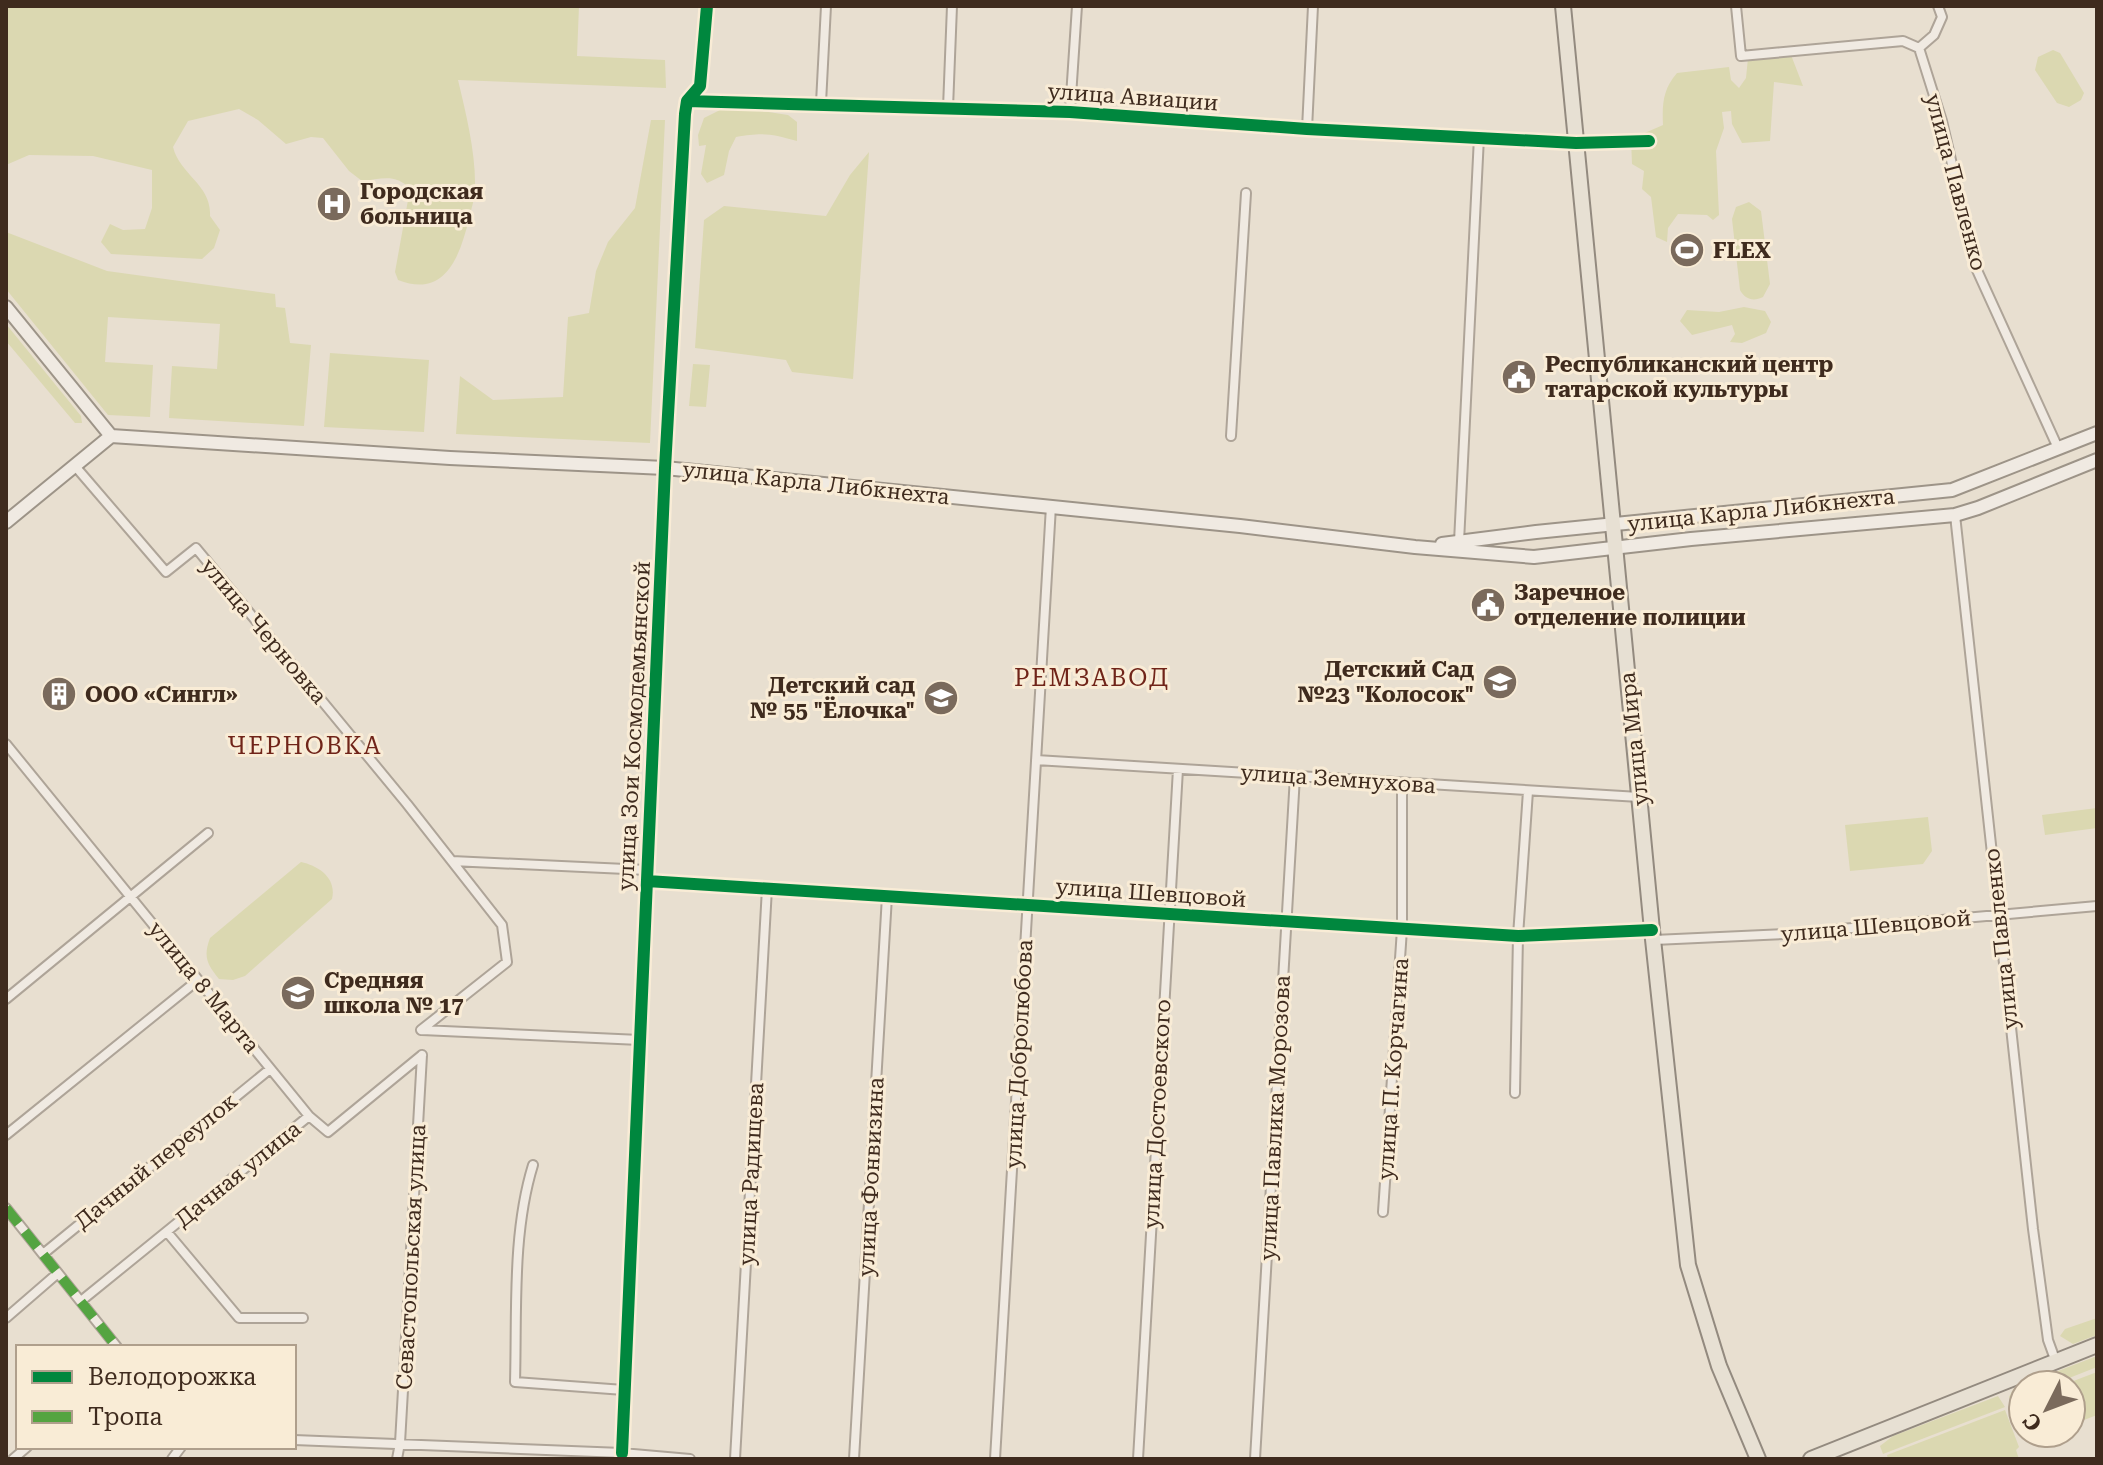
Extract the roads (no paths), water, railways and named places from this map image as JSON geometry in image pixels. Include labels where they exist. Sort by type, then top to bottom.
[{"type":"main road","name":"улица Мира","points":[[1563,6],[1639,797],[1688,1265],[1716,1357],[1758,1459]]},
{"type":"main road","points":[[6,307],[111,436],[6,522]]},
{"type":"main road","name":"улица Карла Либкнехта","points":[[1415,547],[1952,490],[2097,433]]},
{"type":"main road","name":"улица Карла Либкнехта","points":[[111,436],[450,458],[665,468],[1534,557],[1955,515],[2097,460]]},
{"type":"main road","points":[[2058,448],[2068,472]]},
{"type":"main road","points":[[1811,1459],[2097,1345]]},
{"type":"street","name":"улица Зои Космодемьянской","points":[[622,1453],[665,468],[687,101],[700,86],[707,6]]},
{"type":"street","points":[[821,103],[826,6]]},
{"type":"street","points":[[948,108],[952,6]]},
{"type":"street","points":[[1070,112],[1077,6]]},
{"type":"street","points":[[1307,129],[1313,6]]},
{"type":"street","points":[[1736,6],[1741,56],[1903,41],[1919,48],[1934,35],[1942,17],[1938,6]]},
{"type":"street","name":"улица Павленко","points":[[1919,48],[1942,121],[1976,268],[2058,448]]},
{"type":"street","name":"улица Авиации","points":[[687,101],[1070,112],[1307,129],[1576,143],[1649,141]]},
{"type":"street","points":[[1459,542],[1479,137]]},
{"type":"street","points":[[1231,436],[1246,193]]},
{"type":"street","name":"улица Черновка","points":[[75,466],[166,572],[196,548],[502,925],[507,962],[421,1030],[640,1040]]},
{"type":"street","name":"улица Добролюбова","points":[[995,1459],[1051,506]]},
{"type":"street","name":"улица Павленко","points":[[1955,515],[2040,1289],[2048,1340],[2056,1362]]},
{"type":"street","name":"улица 8 Марта","points":[[6,744],[309,1116]]},
{"type":"street","name":"улица Земнухова","points":[[1036,760],[1639,797]]},
{"type":"street","name":"улица Достоевского","points":[[1138,1459],[1178,769]]},
{"type":"street","name":"улица Павлика Морозова","points":[[1255,1459],[1295,776]]},
{"type":"street","name":"улица П. Корчагина","points":[[1383,1212],[1402,929],[1402,783]]},
{"type":"street","points":[[1515,1093],[1518,936],[1528,791]]},
{"type":"street","points":[[6,999],[208,833]]},
{"type":"street","points":[[452,861],[647,870]]},
{"type":"street","name":"улица Шевцовой","points":[[647,881],[1518,936],[1785,934],[2097,906]]},
{"type":"street","name":"улица Радищева","points":[[735,1459],[767,888]]},
{"type":"street","name":"улица Фонвизина","points":[[854,1459],[887,896]]},
{"type":"street","points":[[6,1135],[198,980]]},
{"type":"street","name":"Севастопольская улица","points":[[309,1116],[328,1132],[422,1055],[397,1459]]},
{"type":"street","name":"Дачный переулок","points":[[43,1254],[270,1069]]},
{"type":"street","name":"Дачная улица","points":[[81,1301],[309,1116]]},
{"type":"street","points":[[533,1165],[524,1192],[515,1382],[624,1390]]},
{"type":"street","points":[[6,1208],[115,1345]]},
{"type":"street","name":"Дачная улица","points":[[167,1232],[239,1318],[303,1318]]},
{"type":"street","points":[[6,1318],[58,1273]]},
{"type":"street","points":[[296,1440],[622,1453],[690,1459]]},
{"type":"street","points":[[463,1459],[464,1447]]},
{"type":"place","name":"Городская больница","points":[[334,204]]},
{"type":"place","name":"FLEX","points":[[1687,250]]},
{"type":"place","name":"Республиканский центр татарской культуры","points":[[1519,377]]},
{"type":"place","name":"Заречное отделение полиции","points":[[1488,605]]},
{"type":"place","name":"Детский Сад №23 \"Колосок\"","points":[[1500,682]]},
{"type":"place","name":"ООО «Сингл»","points":[[59,694]]},
{"type":"place","name":"Детский сад № 55 \"Ёлочка\"","points":[[941,698]]},
{"type":"place","name":"Средняя школа № 17","points":[[298,993]]},
{"type":"district","name":"РЕМЗАВОД","points":[[1092,678]]},
{"type":"district","name":"ЧЕРНОВКА","points":[[305,746]]}]
